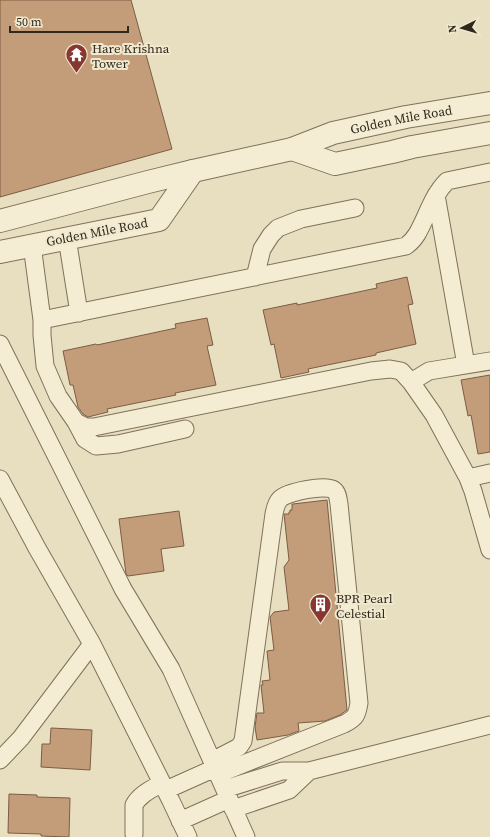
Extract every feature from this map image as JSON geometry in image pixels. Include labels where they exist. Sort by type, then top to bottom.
[{"type":"street","name":"Golden Mile Road","points":[[0,221],[148,182],[292,149],[333,133],[406,117],[490,103]]},
{"type":"street","points":[[292,149],[335,164],[392,152],[412,146],[490,133]]},
{"type":"street","name":"Golden Mile Road","points":[[0,252],[159,220],[193,172]]},
{"type":"street","points":[[42,320],[406,246],[416,236],[442,186],[447,182],[490,172]]},
{"type":"street","points":[[436,195],[466,365]]},
{"type":"street","points":[[255,277],[262,249],[271,235],[278,228],[301,219],[355,208]]},
{"type":"street","points":[[67,238],[79,313]]},
{"type":"street","points":[[32,245],[42,320],[45,366],[58,396],[76,422],[85,439],[96,446],[118,444],[185,429]]},
{"type":"street","points":[[0,344],[123,589],[171,669],[246,837]]},
{"type":"street","points":[[411,382],[430,371],[490,361]]},
{"type":"street","points":[[76,422],[86,427],[94,426],[371,370],[390,369],[401,371],[411,382],[434,415],[468,478],[490,550]]},
{"type":"street","points":[[468,478],[490,472]]},
{"type":"street","points":[[0,478],[92,644],[188,837]]},
{"type":"street","points":[[134,836],[140,817],[147,806],[165,789],[215,768],[250,761],[344,724],[352,720],[357,713],[359,703],[339,504],[338,496],[335,490],[331,488],[322,487],[288,494],[277,504],[274,514],[244,736],[242,744],[215,768]]},
{"type":"street","points":[[0,760],[21,738],[92,644]]},
{"type":"street","points":[[471,730],[490,713]]},
{"type":"street","points":[[180,821],[229,799],[289,790],[309,771],[490,725]]},
{"type":"street","points":[[242,744],[250,761]]},
{"type":"building","name":"Hare Krishna Tower","points":[[0,0],[131,0],[172,149],[0,197]]},
{"type":"building","points":[[407,277],[413,304],[408,305],[416,344],[376,353],[376,355],[308,369],[309,372],[281,378],[274,344],[271,345],[263,310],[297,303],[297,305],[377,288],[376,284]]},
{"type":"building","points":[[207,318],[213,345],[207,346],[216,385],[107,409],[108,412],[88,417],[83,414],[78,407],[73,385],[70,385],[63,351],[176,328],[175,324]]},
{"type":"building","points":[[490,375],[490,452],[478,454],[471,415],[468,416],[461,380]]},
{"type":"building","name":"BPR Pearl Celestial","points":[[327,500],[347,710],[340,715],[325,721],[298,723],[299,731],[288,735],[257,740],[255,727],[257,713],[264,713],[261,685],[263,685],[262,681],[270,680],[267,651],[274,650],[270,617],[274,612],[289,610],[284,567],[289,560],[284,514],[289,514],[290,510],[292,510],[292,504]]},
{"type":"building","points":[[179,511],[184,546],[161,549],[164,571],[128,576],[126,574],[119,519]]},
{"type":"building","points":[[51,728],[92,730],[90,770],[41,767],[42,744],[50,744]]},
{"type":"building","points":[[9,794],[70,798],[69,837],[8,833]]},
{"type":"place","name":"Hare Krishna Tower","points":[[76,74]]},
{"type":"place","name":"BPR Pearl Celestial","points":[[320,624]]}]
